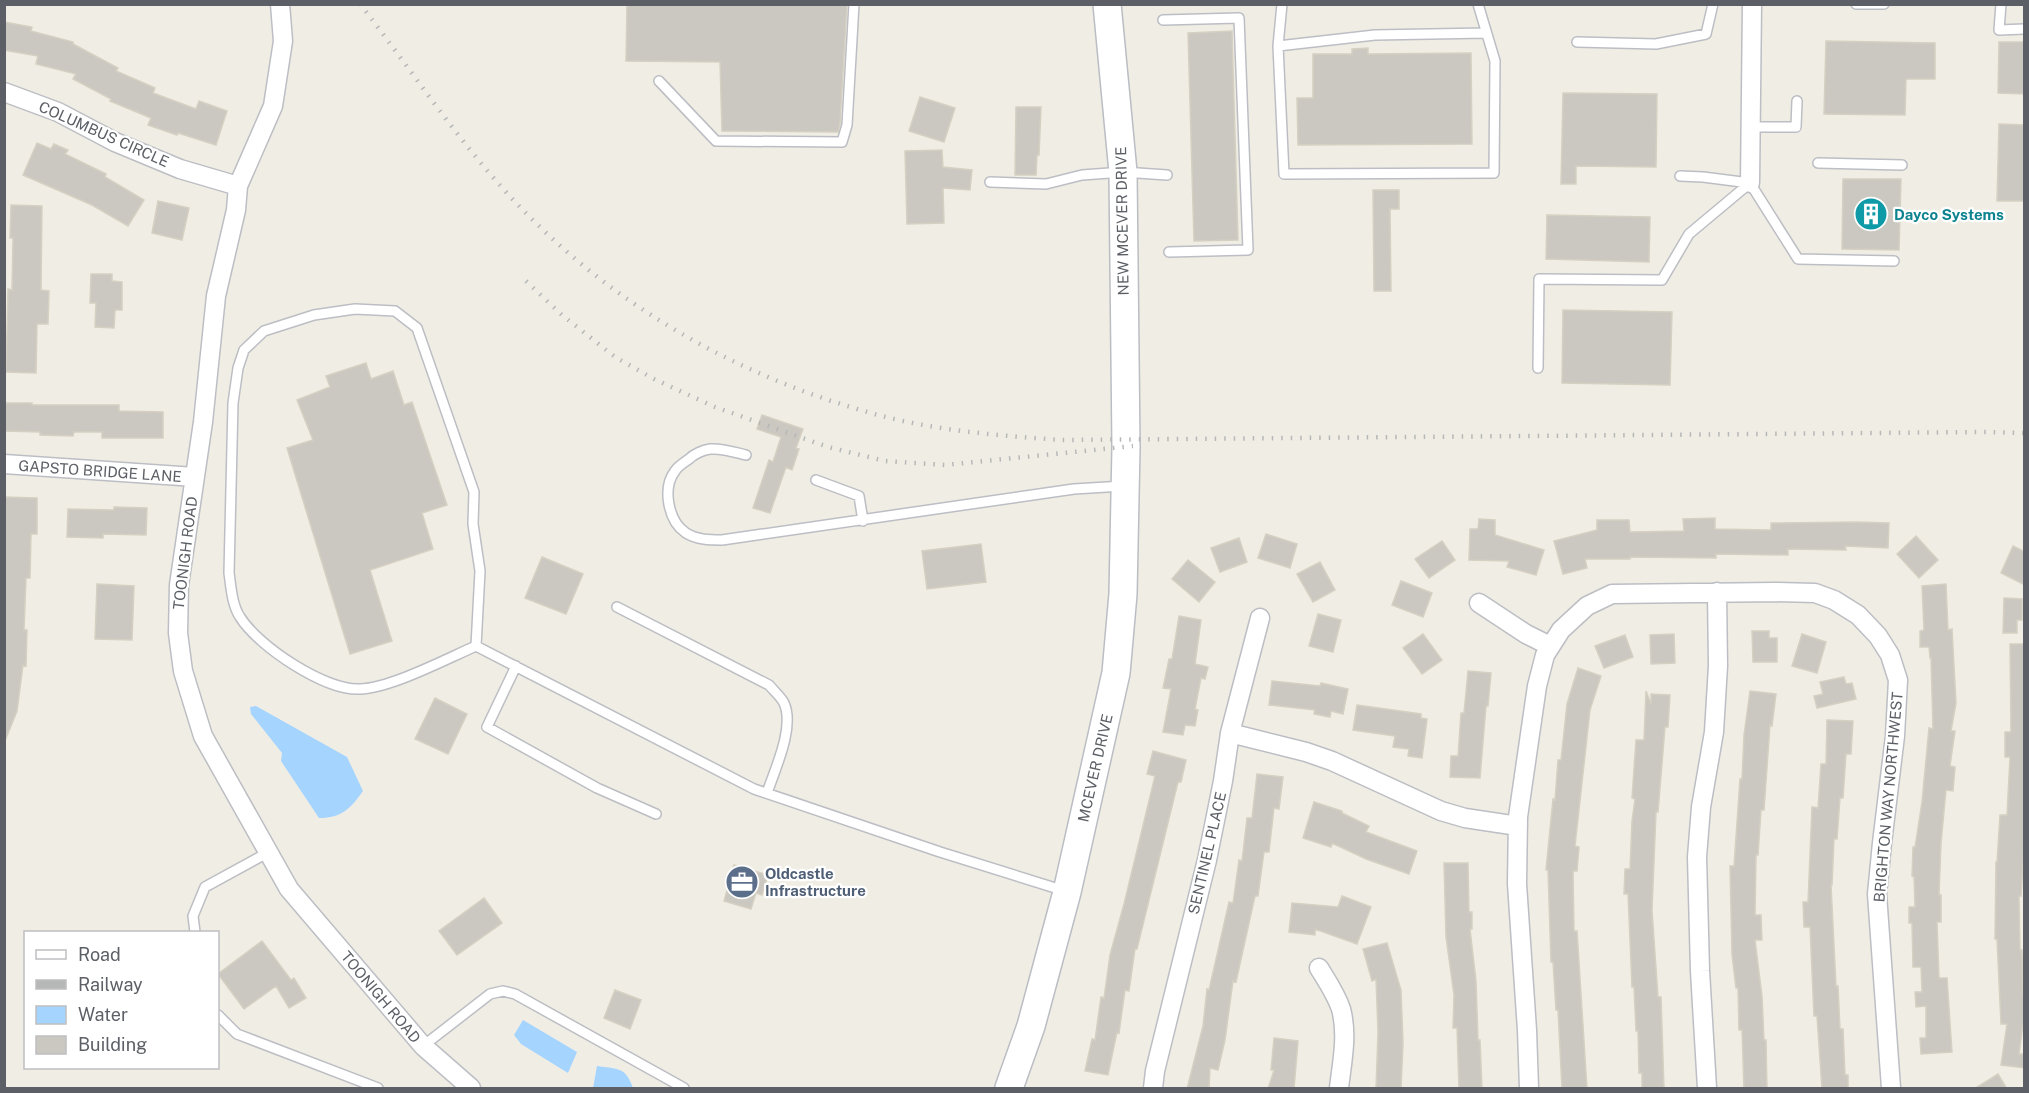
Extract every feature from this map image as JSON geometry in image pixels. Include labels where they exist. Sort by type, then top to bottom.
[{"type":"street","name":"TOONIGH ROAD","points":[[280,4],[283,42],[273,105],[238,186],[236,210],[216,296],[203,422],[179,585],[178,633],[183,671],[203,736],[289,888],[423,1046],[471,1089]]},
{"type":"street","name":"NEW MCEVER DRIVE","points":[[1107,4],[1123,172],[1126,439]]},
{"type":"street","points":[[1750,183],[1752,4]]},
{"type":"street","name":"COLUMBUS CIRCLE","points":[[4,92],[58,112],[115,142],[180,169],[238,186]]},
{"type":"street","name":"MCEVER DRIVE","points":[[1009,1089],[1031,1026],[1067,892],[1116,673],[1123,594],[1126,439]]},
{"type":"street","name":"GAPSTO BRIDGE LANE","points":[[4,464],[195,477]]},
{"type":"street","points":[[1707,1089],[1700,971],[1697,857],[1701,807],[1714,732],[1719,666],[1717,592]]},
{"type":"street","name":"BRIGHTON WAY NORTHWEST","points":[[1529,1089],[1516,884],[1518,826],[1537,686],[1545,655],[1561,630],[1587,606],[1612,594],[1717,592],[1815,593],[1834,600],[1858,615],[1878,636],[1890,655],[1898,681],[1898,692],[1877,894],[1891,1089]]},
{"type":"street","points":[[1479,603],[1526,634],[1550,646]]},
{"type":"street","name":"SENTINEL PLACE","points":[[1153,1089],[1155,1071],[1207,860],[1230,734],[1260,618]]},
{"type":"street","points":[[1230,734],[1315,755],[1441,811],[1465,818],[1518,826]]},
{"type":"street","points":[[1318,968],[1334,994],[1344,1024],[1339,1089]]},
{"type":"lane","points":[[659,81],[716,141],[842,142],[847,125],[854,4]]},
{"type":"lane","points":[[1282,4],[1278,46],[1284,174],[1494,173],[1495,62],[1478,4]]},
{"type":"lane","points":[[1577,42],[1656,44],[1706,34],[1713,4]]},
{"type":"lane","points":[[1856,4],[1884,4]]},
{"type":"lane","points":[[2001,4],[2000,30],[2025,29]]},
{"type":"lane","points":[[1163,20],[1239,18],[1248,249],[1169,252]]},
{"type":"lane","points":[[1278,46],[1375,35],[1486,33]]},
{"type":"lane","points":[[1750,127],[1796,127],[1797,101]]},
{"type":"lane","points":[[1818,163],[1902,165]]},
{"type":"lane","points":[[990,182],[1046,184],[1082,175],[1123,172],[1167,175]]},
{"type":"lane","points":[[1680,176],[1750,183]]},
{"type":"lane","points":[[1750,183],[1798,259],[1894,261]]},
{"type":"lane","points":[[1538,368],[1539,279],[1662,280],[1689,234],[1750,183]]},
{"type":"lane","points":[[476,646],[480,571],[473,524],[474,492],[417,328],[395,311],[355,309],[314,315],[264,331],[244,350],[238,368],[232,404],[229,573],[239,616],[260,639],[307,672],[330,683],[359,689],[389,683],[476,646],[740,783],[939,852],[1067,892]]},
{"type":"lane","points":[[746,455],[728,450],[708,449],[693,456],[674,471],[668,490],[670,512],[686,533],[702,540],[722,540],[1074,489],[1125,486]]},
{"type":"lane","points":[[816,480],[859,496],[863,521]]},
{"type":"lane","points":[[618,607],[769,685],[783,701],[787,712],[787,732],[767,793]]},
{"type":"lane","points":[[516,666],[487,728],[597,788],[656,814]]},
{"type":"lane","points":[[195,931],[193,916],[205,887],[269,852]]},
{"type":"lane","points":[[423,1046],[490,994],[503,991],[515,994],[684,1089]]},
{"type":"lane","points":[[219,1016],[237,1034],[378,1089]]},
{"type":"water","points":[[256,706],[347,757],[363,791],[350,807],[340,814],[319,818],[281,761],[282,753],[251,714],[250,707]]},
{"type":"water","points":[[523,1020],[577,1052],[568,1073],[521,1044],[514,1035]]},
{"type":"water","points":[[597,1066],[620,1070],[627,1076],[633,1088],[593,1088]]},
{"type":"building","points":[[627,4],[847,4],[838,132],[722,131],[720,62],[626,61]]},
{"type":"building","points":[[4,22],[32,27],[31,31],[73,42],[118,68],[116,71],[155,88],[153,93],[196,109],[199,101],[227,111],[216,145],[148,125],[151,118],[110,101],[111,99],[73,79],[76,74],[36,64],[38,56],[4,50]]},
{"type":"building","points":[[1232,31],[1238,240],[1194,241],[1188,33]]},
{"type":"building","points":[[1826,41],[1935,43],[1935,79],[1906,79],[1905,115],[1824,114]]},
{"type":"building","points":[[1999,42],[2025,42],[2025,94],[1998,93]]},
{"type":"building","points":[[1368,48],[1368,54],[1471,53],[1472,144],[1298,145],[1297,98],[1313,98],[1313,54],[1352,54],[1352,49]]},
{"type":"building","points":[[1563,93],[1657,94],[1656,167],[1576,166],[1576,184],[1561,184]]},
{"type":"building","points":[[920,97],[955,108],[944,142],[909,131]]},
{"type":"building","points":[[1016,107],[1041,107],[1036,175],[1015,175]]},
{"type":"building","points":[[1999,124],[2025,125],[2025,201],[1997,201]]},
{"type":"building","points":[[37,143],[51,149],[54,144],[68,150],[65,154],[106,174],[105,177],[144,200],[128,226],[92,205],[23,175]]},
{"type":"building","points":[[942,150],[943,167],[972,170],[970,190],[943,188],[944,223],[907,224],[905,151]]},
{"type":"building","name":"Dayco Systems","points":[[1843,179],[1901,179],[1899,250],[1842,249]]},
{"type":"building","points":[[1373,190],[1399,190],[1399,209],[1390,209],[1391,291],[1374,291]]},
{"type":"building","points":[[158,201],[189,208],[182,240],[152,233]]},
{"type":"building","points":[[11,205],[42,206],[41,290],[49,291],[48,324],[37,324],[36,373],[6,372],[8,289],[12,290]]},
{"type":"building","points":[[1547,215],[1650,217],[1649,262],[1546,259]]},
{"type":"building","points":[[91,274],[112,274],[112,281],[122,282],[122,310],[115,310],[114,328],[95,327],[96,303],[90,303]]},
{"type":"building","points":[[1563,310],[1672,312],[1670,385],[1562,383]]},
{"type":"building","points":[[366,363],[371,379],[393,371],[404,405],[412,402],[447,505],[422,513],[433,549],[370,570],[392,641],[350,654],[287,448],[313,440],[297,400],[330,387],[326,376]]},
{"type":"building","points":[[4,403],[119,405],[119,411],[163,412],[163,438],[102,438],[102,432],[74,432],[73,436],[4,431]]},
{"type":"building","points":[[762,415],[803,429],[796,448],[799,449],[792,470],[786,467],[770,513],[753,508],[769,460],[773,462],[781,437],[757,429]]},
{"type":"building","points":[[4,497],[37,498],[37,534],[31,534],[30,578],[26,578],[24,630],[27,630],[26,666],[23,665],[17,711],[5,741]]},
{"type":"building","points":[[114,507],[147,508],[146,535],[103,534],[103,538],[67,537],[68,509],[114,510]]},
{"type":"building","points":[[1715,518],[1715,529],[1771,530],[1771,523],[1889,523],[1888,548],[1845,546],[1846,550],[1788,549],[1788,555],[1716,554],[1716,558],[1585,559],[1587,568],[1563,574],[1554,541],[1597,530],[1597,520],[1629,520],[1630,532],[1684,531],[1683,519]]},
{"type":"building","points":[[1479,519],[1495,520],[1495,535],[1544,550],[1536,575],[1507,567],[1509,561],[1469,560],[1470,529],[1478,529]]},
{"type":"building","points":[[1266,534],[1297,544],[1290,568],[1258,558]]},
{"type":"building","points":[[1916,536],[1938,560],[1919,578],[1897,554]]},
{"type":"building","points":[[1239,538],[1247,562],[1220,572],[1211,548]]},
{"type":"building","points":[[1442,541],[1455,560],[1429,578],[1415,559]]},
{"type":"building","points":[[981,544],[986,582],[927,589],[922,551]]},
{"type":"building","points":[[2013,546],[2025,552],[2025,585],[2001,573]]},
{"type":"building","points":[[542,557],[583,574],[566,614],[525,598]]},
{"type":"building","points":[[1188,560],[1215,582],[1199,602],[1172,579]]},
{"type":"building","points":[[1320,562],[1335,590],[1313,602],[1297,574]]},
{"type":"building","points":[[1401,581],[1432,593],[1423,617],[1392,605]]},
{"type":"building","points":[[97,584],[134,586],[132,640],[95,639]]},
{"type":"building","points":[[1946,584],[1948,630],[1952,629],[1956,703],[1951,731],[1955,731],[1950,766],[1955,767],[1953,791],[1946,790],[1939,895],[1941,895],[1941,922],[1937,922],[1939,978],[1947,978],[1952,1052],[1921,1054],[1920,1038],[1926,1038],[1926,1006],[1916,1007],[1915,992],[1922,992],[1921,967],[1913,967],[1912,923],[1909,923],[1909,907],[1915,907],[1914,877],[1912,876],[1913,847],[1915,847],[1922,802],[1929,728],[1933,729],[1931,658],[1929,647],[1920,647],[1920,631],[1924,630],[1922,586]]},
{"type":"building","points":[[2004,598],[2022,599],[2022,620],[2017,620],[2017,633],[2003,633]]},
{"type":"building","points":[[1318,614],[1341,620],[1333,652],[1309,646]]},
{"type":"building","points":[[1179,616],[1201,620],[1195,664],[1208,667],[1205,679],[1201,678],[1195,709],[1198,710],[1195,726],[1185,725],[1183,735],[1163,732],[1171,689],[1163,688],[1169,659],[1172,659]]},
{"type":"building","points":[[1752,631],[1769,631],[1769,638],[1777,638],[1777,662],[1753,662]]},
{"type":"building","points":[[1423,634],[1442,660],[1422,674],[1403,648]]},
{"type":"building","points":[[1674,634],[1675,663],[1651,664],[1650,635]]},
{"type":"building","points":[[1802,634],[1826,642],[1817,673],[1792,666]]},
{"type":"building","points":[[1625,635],[1633,657],[1604,668],[1595,646]]},
{"type":"building","points":[[2010,644],[2025,644],[2025,831],[2021,896],[2019,896],[2025,1024],[2023,1024],[2019,1054],[2025,1054],[2025,1068],[2001,1065],[2007,1024],[2001,1024],[1997,939],[1995,939],[1996,862],[2000,815],[2007,815],[2010,757],[2005,757],[2005,732],[2011,732]]},
{"type":"building","points":[[1578,668],[1601,676],[1590,710],[1575,846],[1579,847],[1577,871],[1573,871],[1574,931],[1577,931],[1587,1089],[1562,1089],[1558,1010],[1556,1010],[1553,962],[1551,962],[1548,870],[1546,870],[1558,760],[1561,760],[1567,704]]},
{"type":"building","points":[[1468,671],[1491,673],[1480,778],[1450,777],[1451,756],[1458,756],[1461,713],[1464,713]]},
{"type":"building","points":[[1844,677],[1846,684],[1852,683],[1856,699],[1817,708],[1814,696],[1823,694],[1820,682]]},
{"type":"building","points":[[1272,681],[1320,686],[1321,683],[1348,689],[1343,714],[1331,711],[1330,717],[1314,714],[1315,710],[1269,705]]},
{"type":"building","points":[[1646,691],[1651,704],[1651,694],[1670,695],[1658,812],[1656,812],[1652,910],[1658,997],[1661,997],[1664,1089],[1642,1089],[1634,987],[1632,987],[1628,894],[1624,894],[1625,869],[1630,869],[1636,740],[1644,740]]},
{"type":"building","points":[[1750,691],[1776,694],[1772,726],[1770,725],[1764,810],[1761,810],[1758,855],[1756,855],[1755,915],[1761,915],[1762,940],[1755,940],[1762,996],[1764,1040],[1766,1040],[1767,1089],[1744,1089],[1742,1030],[1739,1030],[1738,988],[1736,988],[1732,955],[1730,866],[1734,866],[1744,735]]},
{"type":"building","points":[[435,698],[467,714],[448,754],[415,739]]},
{"type":"building","points":[[1357,705],[1421,714],[1421,718],[1427,719],[1422,758],[1408,756],[1409,749],[1393,747],[1395,736],[1353,730]]},
{"type":"building","points":[[1827,720],[1853,721],[1851,754],[1846,754],[1843,798],[1840,798],[1837,839],[1834,839],[1831,885],[1836,986],[1838,986],[1840,1029],[1843,1029],[1845,1075],[1848,1075],[1848,1089],[1822,1089],[1817,1016],[1814,1016],[1810,927],[1804,927],[1803,902],[1808,902],[1812,807],[1818,808],[1821,764],[1826,764]]},
{"type":"building","points":[[1153,751],[1186,760],[1181,782],[1178,782],[1137,949],[1135,949],[1129,991],[1125,990],[1119,1033],[1117,1032],[1108,1075],[1085,1071],[1092,1039],[1095,1040],[1110,955],[1155,776],[1147,774]]},
{"type":"building","points":[[1257,774],[1283,777],[1279,809],[1274,808],[1269,852],[1264,852],[1258,896],[1255,896],[1236,982],[1233,981],[1225,1040],[1218,1070],[1210,1068],[1209,1089],[1187,1089],[1203,1026],[1207,989],[1209,990],[1229,902],[1233,903],[1239,860],[1242,861],[1247,818],[1252,818]]},
{"type":"building","points":[[1314,802],[1342,811],[1369,826],[1366,832],[1417,851],[1409,874],[1366,859],[1332,843],[1331,847],[1303,838]]},
{"type":"building","points":[[1444,863],[1468,863],[1469,912],[1472,912],[1472,929],[1470,929],[1476,981],[1482,1089],[1459,1089],[1457,1028],[1453,1028],[1454,995],[1446,937]]},
{"type":"building","points":[[734,865],[768,875],[762,895],[756,893],[751,909],[724,901]]},
{"type":"building","points":[[1342,896],[1371,907],[1357,944],[1315,929],[1315,935],[1289,932],[1292,903],[1338,907]]},
{"type":"building","points":[[484,898],[502,923],[457,955],[439,931]]},
{"type":"building","points":[[262,941],[291,980],[294,978],[306,998],[289,1008],[276,986],[244,1009],[219,973]]},
{"type":"building","points":[[1387,943],[1401,990],[1403,1043],[1401,1089],[1376,1089],[1378,1032],[1376,979],[1372,981],[1363,949]]},
{"type":"building","points":[[615,990],[641,1000],[630,1029],[604,1018]]},
{"type":"building","points":[[1274,1038],[1298,1041],[1294,1089],[1268,1089],[1274,1070],[1271,1070]]},
{"type":"building","points":[[1998,1074],[2007,1089],[1974,1089]]},
{"type":"railway","points":[[360,4],[478,160],[521,208],[559,245],[599,278],[642,309],[687,337],[733,361],[782,383],[882,416],[949,429],[1062,440],[2024,433]]},
{"type":"railway","points":[[526,281],[562,315],[615,357],[654,379],[715,407],[828,447],[885,461],[945,465],[1133,446]]},
{"type":"place","name":"Dayco Systems","points":[[1871,214]]},
{"type":"place","name":"Oldcastle Infrastructure","points":[[742,882]]}]
